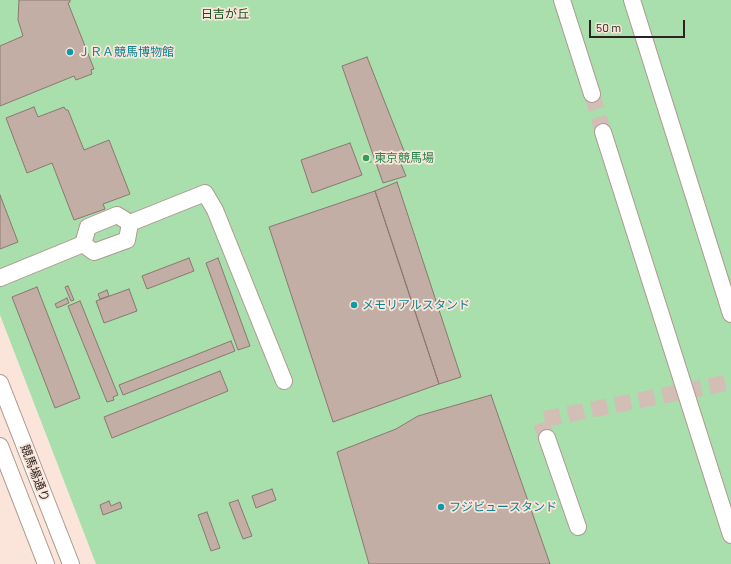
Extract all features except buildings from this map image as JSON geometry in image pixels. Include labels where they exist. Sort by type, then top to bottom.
[{"type":"street","points":[[562,0],[592,94]]},
{"type":"street","points":[[632,0],[731,314]]},
{"type":"street","points":[[603,132],[731,535]]},
{"type":"street","points":[[130,223],[205,193],[215,210],[284,381]]},
{"type":"street","points":[[83,244],[88,227],[117,215],[130,223]]},
{"type":"street","points":[[83,244],[94,252],[127,240],[130,223]]},
{"type":"street","points":[[0,278],[83,244]]},
{"type":"street","name":"競馬場通り","points":[[0,382],[71,564]]},
{"type":"street","points":[[546,438],[578,527]]},
{"type":"street","name":"競馬場通り","points":[[0,446],[46,564]]},
{"type":"street","points":[[29,520],[50,512]]},
{"type":"path","points":[[369,158],[372,166]]},
{"type":"green space","name":"東京競馬場","points":[[0,0],[731,0],[731,564],[96,564],[0,315]]},
{"type":"tunnel","points":[[592,94],[603,132]]},
{"type":"tunnel","points":[[547,438],[540,420],[731,382]]},
{"type":"place","name":"ＪＲＡ競馬博物館","points":[[70,52]]},
{"type":"place","name":"東京競馬場","points":[[366,158]]},
{"type":"place","name":"メモリアルスタンド","points":[[354,305]]},
{"type":"place","name":"フジビュースタンド","points":[[441,507]]},
{"type":"park label","name":"日吉が丘","points":[[225,14]]}]
